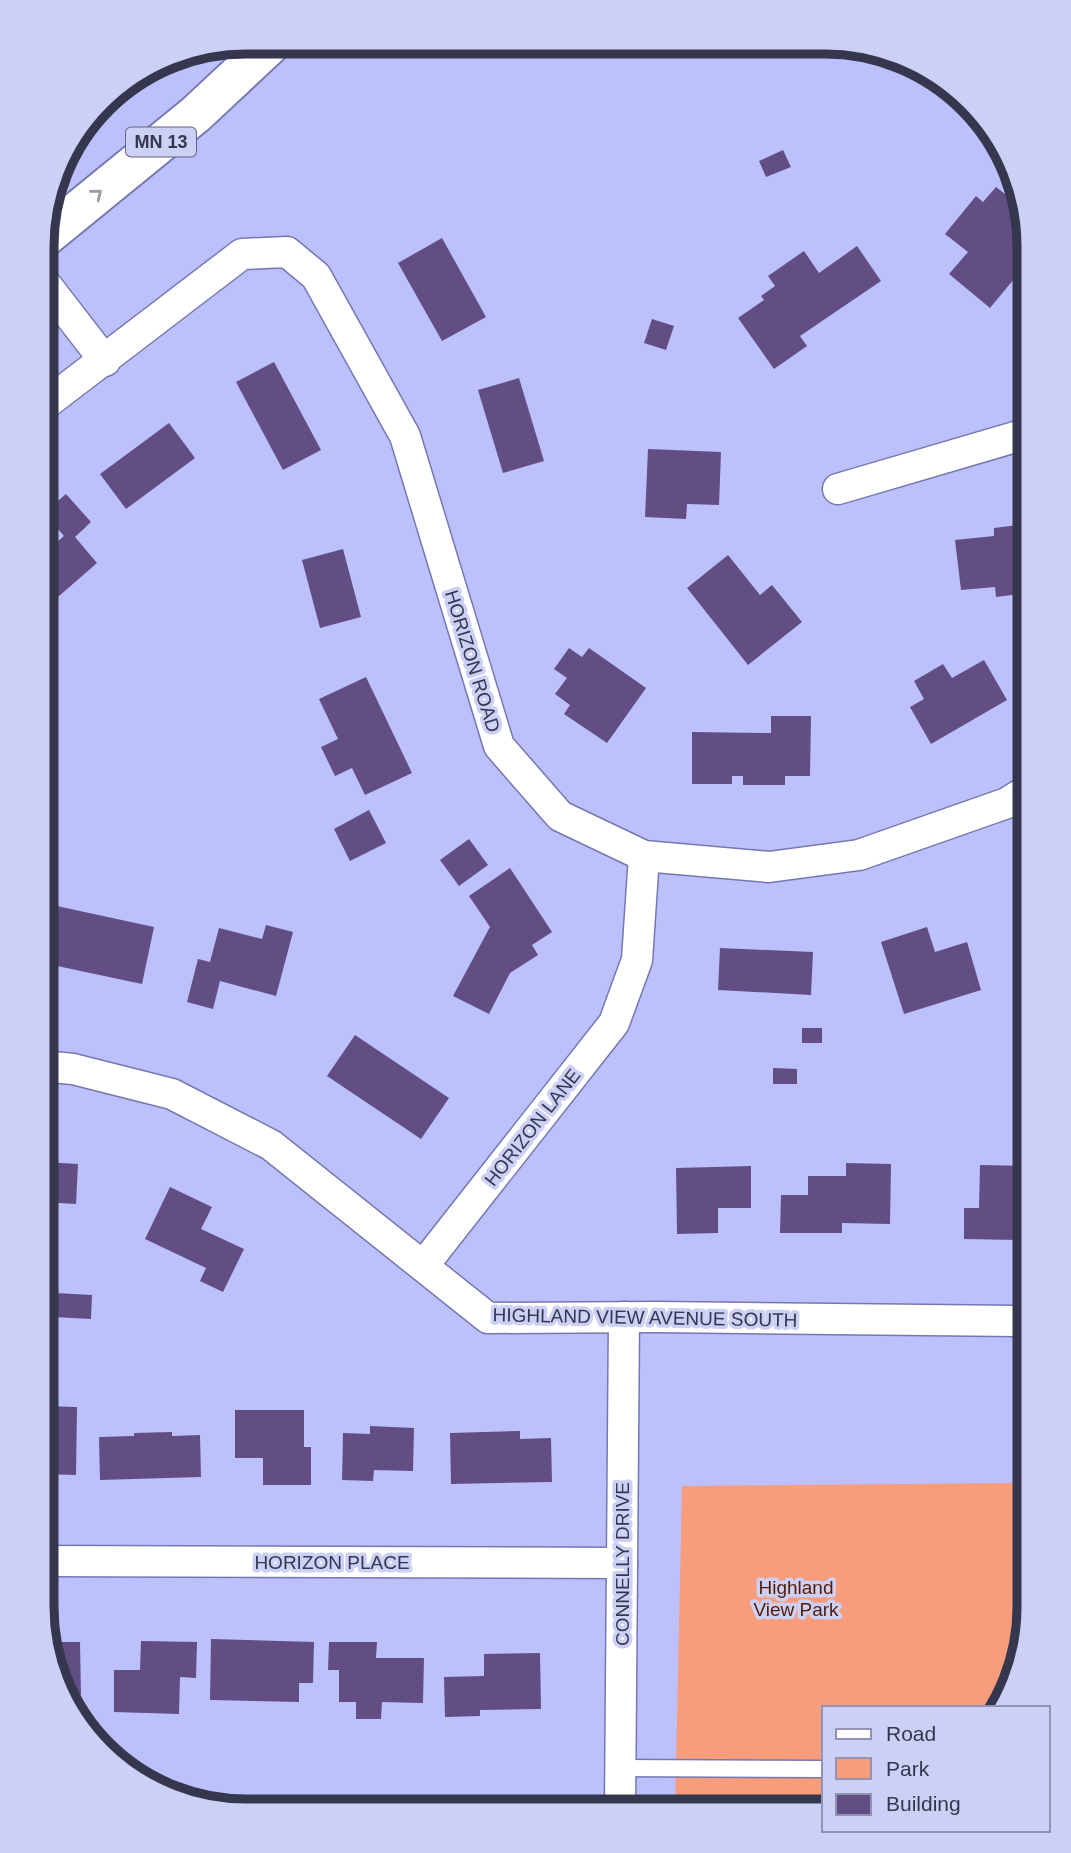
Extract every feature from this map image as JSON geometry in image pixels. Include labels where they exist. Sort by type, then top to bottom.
[{"type":"highway","name":"MN 13","points":[[56,228],[196,114],[260,54]]},
{"type":"street","name":"HORIZON ROAD","points":[[105,361],[242,254],[287,252],[316,276],[405,436],[499,746],[561,816],[644,856],[769,867],[859,855],[1007,803],[1017,797]]},
{"type":"street","points":[[54,295],[105,361],[54,398]]},
{"type":"street","points":[[838,489],[1017,437]]},
{"type":"street","name":"HORIZON LANE","points":[[423,1266],[614,1023],[637,960],[644,856]]},
{"type":"street","name":"HIGHLAND VIEW AVENUE SOUTH","points":[[54,1067],[73,1069],[172,1094],[271,1145],[488,1318],[1016,1321]]},
{"type":"street","name":"CONNELLY DRIVE","points":[[620,1799],[624,1317]]},
{"type":"street","name":"HORIZON PLACE","points":[[54,1561],[622,1563]]},
{"type":"lane","points":[[620,1768],[820,1769]]},
{"type":"green space","name":"Highland View Park","points":[[1016,1483],[1016,1619],[1013,1644],[1007,1668],[988,1706],[822,1706],[822,1799],[675,1799],[682,1486]]},
{"type":"building","points":[[783,150],[791,167],[766,177],[759,161]]},
{"type":"building","points":[[996,187],[1010,198],[1017,247],[1017,275],[990,308],[949,274],[968,252],[945,234],[976,196],[983,202]]},
{"type":"building","points":[[442,238],[486,317],[442,341],[398,263]]},
{"type":"building","points":[[857,246],[881,281],[800,336],[807,346],[774,369],[738,318],[764,300],[761,296],[775,286],[768,276],[804,251],[819,273]]},
{"type":"building","points":[[652,319],[674,326],[666,350],[644,343]]},
{"type":"building","points":[[274,362],[321,450],[283,470],[236,382]]},
{"type":"building","points":[[519,378],[544,461],[503,473],[478,390]]},
{"type":"building","points":[[169,423],[195,458],[126,509],[100,474]]},
{"type":"building","points":[[648,449],[721,452],[719,505],[687,504],[686,519],[645,517]]},
{"type":"building","points":[[66,494],[91,522],[75,537],[97,563],[54,600],[54,545],[64,536],[54,524],[54,504]]},
{"type":"building","points":[[1017,525],[1017,594],[996,597],[995,587],[961,590],[955,540],[994,536],[994,528]]},
{"type":"building","points":[[343,549],[361,617],[320,628],[302,560]]},
{"type":"building","points":[[728,555],[760,595],[772,585],[802,622],[748,665],[687,588]]},
{"type":"building","points":[[569,648],[582,657],[589,648],[646,688],[607,743],[564,714],[570,705],[555,694],[567,678],[554,669]]},
{"type":"building","points":[[984,660],[1007,700],[931,744],[910,707],[924,699],[914,681],[943,664],[952,678]]},
{"type":"building","points":[[366,677],[412,773],[365,795],[352,768],[335,776],[321,747],[338,739],[319,699]]},
{"type":"building","points":[[771,716],[811,716],[810,776],[785,776],[785,785],[743,785],[743,776],[732,776],[732,784],[692,784],[692,732],[771,733]]},
{"type":"building","points":[[369,810],[386,843],[350,861],[334,829]]},
{"type":"building","points":[[469,839],[488,865],[459,886],[440,860]]},
{"type":"building","points":[[510,868],[552,932],[532,945],[538,955],[510,973],[489,1014],[453,996],[490,927],[469,896]]},
{"type":"building","points":[[54,905],[154,927],[142,984],[54,965]]},
{"type":"building","points":[[266,925],[293,932],[276,996],[220,981],[213,1009],[187,1002],[198,959],[210,962],[219,928],[262,939]]},
{"type":"building","points":[[927,927],[935,952],[967,942],[981,990],[904,1014],[881,942]]},
{"type":"building","points":[[720,948],[813,952],[811,995],[718,990]]},
{"type":"building","points":[[802,1028],[822,1028],[822,1043],[802,1043]]},
{"type":"building","points":[[355,1035],[449,1098],[421,1139],[327,1076]]},
{"type":"building","points":[[773,1068],[797,1069],[797,1084],[773,1084]]},
{"type":"building","points":[[54,1163],[78,1164],[76,1204],[54,1203]]},
{"type":"building","points":[[846,1163],[891,1164],[890,1224],[842,1223],[842,1233],[780,1233],[781,1195],[808,1195],[808,1176],[846,1176]]},
{"type":"building","points":[[980,1165],[1016,1166],[1016,1240],[964,1239],[964,1208],[979,1208]]},
{"type":"building","points":[[751,1166],[751,1208],[718,1208],[718,1233],[677,1234],[676,1168]]},
{"type":"building","points":[[170,1187],[212,1207],[201,1229],[244,1249],[223,1292],[200,1281],[206,1268],[145,1239]]},
{"type":"building","points":[[55,1293],[92,1295],[91,1319],[54,1317]]},
{"type":"building","points":[[54,1406],[77,1407],[76,1475],[54,1474]]},
{"type":"building","points":[[235,1410],[304,1410],[304,1447],[311,1447],[311,1485],[263,1485],[263,1458],[235,1458]]},
{"type":"building","points":[[370,1426],[414,1428],[413,1471],[374,1470],[373,1481],[342,1480],[343,1433],[370,1434]]},
{"type":"building","points":[[520,1431],[520,1439],[551,1438],[552,1482],[451,1484],[450,1433]]},
{"type":"building","points":[[172,1432],[172,1436],[200,1435],[201,1477],[100,1480],[99,1437]]},
{"type":"building","points":[[211,1639],[314,1642],[313,1683],[299,1683],[299,1702],[210,1700]]},
{"type":"building","points":[[141,1641],[197,1642],[196,1678],[180,1677],[179,1714],[114,1712],[114,1670],[140,1670]]},
{"type":"building","points":[[58,1642],[80,1642],[81,1695],[76,1695],[74,1691],[64,1668]]},
{"type":"building","points":[[329,1642],[377,1642],[376,1658],[424,1658],[423,1703],[382,1702],[381,1719],[356,1719],[356,1702],[339,1702],[339,1670],[328,1670]]},
{"type":"building","points":[[540,1653],[541,1709],[480,1710],[480,1716],[445,1717],[444,1677],[484,1676],[484,1654]]}]
